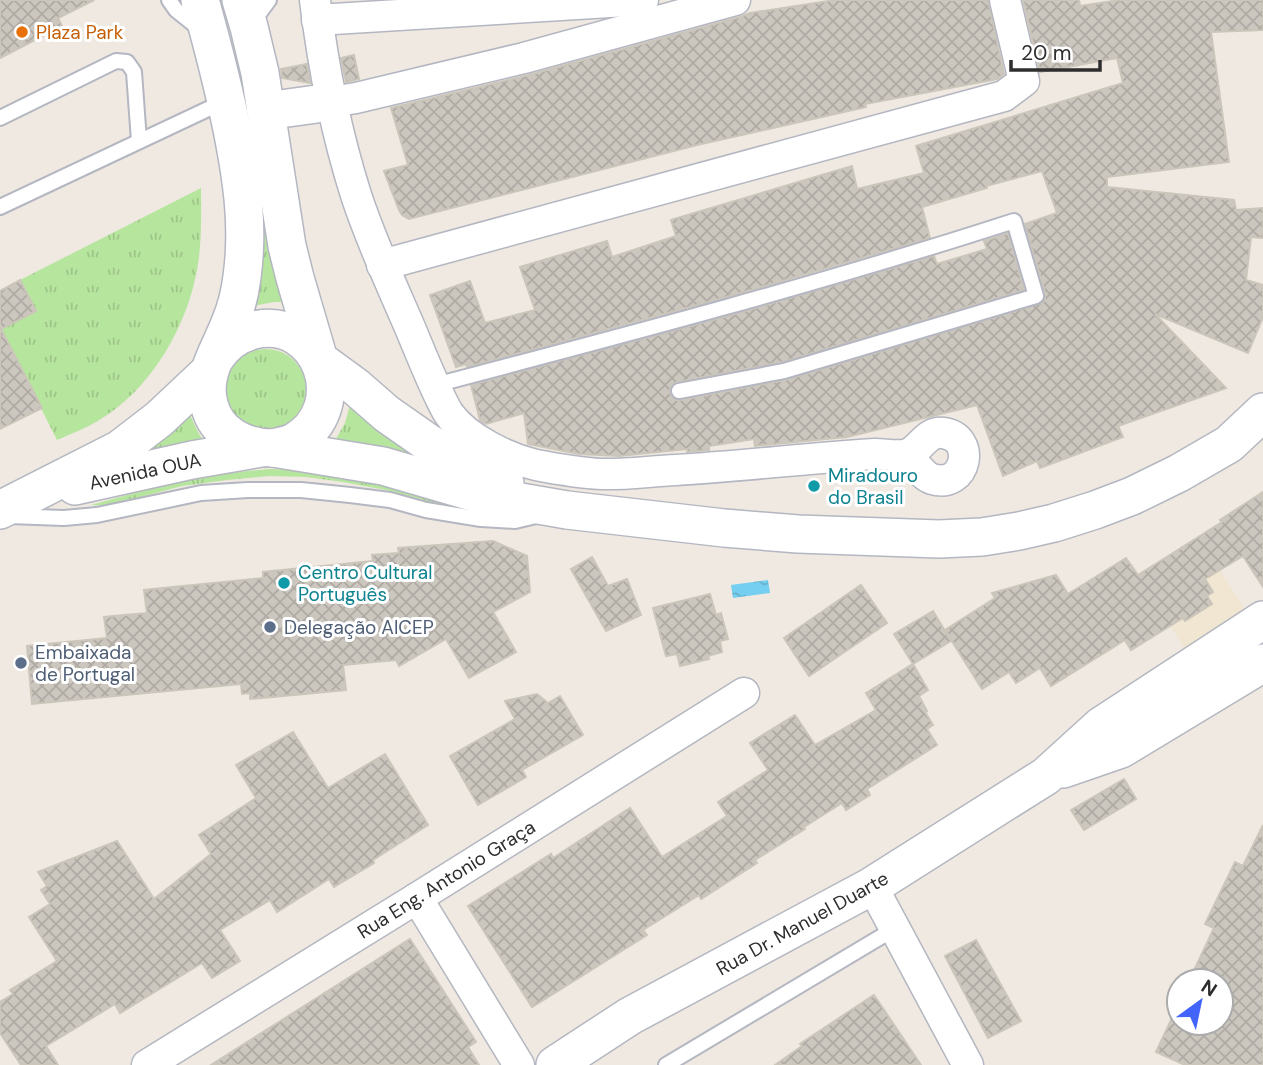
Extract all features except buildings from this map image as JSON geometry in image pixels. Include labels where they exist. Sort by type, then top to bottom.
[{"type":"street","points":[[200,0],[226,100],[245,213],[242,278],[230,325],[211,366],[206,383],[207,395],[214,417],[229,435],[239,441],[267,448],[383,466],[486,496],[567,510],[797,534],[927,539],[982,537],[1019,531],[1095,510],[1132,496],[1179,473],[1229,444],[1263,412]]},
{"type":"street","points":[[643,0],[316,10],[331,102],[357,197],[382,265],[448,414],[480,442],[533,464],[601,474],[745,466],[878,454],[904,455]]},
{"type":"street","points":[[267,111],[356,98],[523,58],[735,0]]},
{"type":"street","points":[[382,265],[1004,96],[1024,81],[1005,0]]},
{"type":"street","points":[[253,9],[287,246],[319,360],[387,414],[436,447],[476,470],[567,510]]},
{"type":"street","points":[[211,366],[220,351],[237,336],[260,329],[294,335],[312,350],[319,360],[326,382],[320,416],[305,434],[292,443],[267,448]]},
{"type":"street","name":"Avenida OUA","points":[[10,507],[120,449],[159,419],[211,366]]},
{"type":"street","name":"Avenida OUA","points":[[10,507],[192,460],[267,448]]},
{"type":"street","name":"Rua Dr. Manuel Duarte","points":[[555,1065],[630,1016],[872,886],[1046,776],[1101,726],[1263,621]]},
{"type":"street","name":"Rua Dr. Manuel Duarte","points":[[1046,776],[1121,749],[1263,663]]},
{"type":"street","name":"Rua Eng. Antonio Graça","points":[[147,1065],[744,693]]},
{"type":"street","points":[[872,886],[968,1065]]},
{"type":"street","points":[[417,898],[519,1065]]},
{"type":"lane","points":[[169,0],[176,10],[211,38]]},
{"type":"lane","points":[[0,118],[116,61],[127,62],[134,72],[139,141]]},
{"type":"lane","points":[[0,207],[226,100]]},
{"type":"lane","points":[[435,385],[724,307],[1014,221],[1036,296],[784,370],[679,391]]},
{"type":"lane","points":[[10,507],[64,518],[97,515],[201,493],[248,489],[301,490],[390,500],[426,510],[481,519],[515,521],[567,510]]},
{"type":"lane","points":[[666,1065],[894,929]]},
{"type":"shaded area","points":[[1198,537],[1246,611],[1185,649],[1138,575]]},
{"type":"green space","points":[[236,84],[245,84],[288,302],[252,306],[264,229]]},
{"type":"green space","points":[[201,188],[200,245],[193,287],[186,310],[164,354],[134,393],[116,409],[91,425],[57,440],[1,329],[36,311],[20,280]]},
{"type":"green space","points":[[266,349],[281,352],[294,361],[303,374],[306,389],[303,404],[294,417],[281,426],[266,429],[251,426],[238,417],[229,404],[226,389],[229,374],[238,361],[251,352]]},
{"type":"green space","points":[[351,401],[429,460],[370,444],[336,439],[345,423]]},
{"type":"green space","points":[[189,413],[205,443],[170,446],[135,454]]},
{"type":"green space","points":[[269,469],[306,470],[387,484],[474,507],[431,502],[343,482],[269,476],[182,486],[107,506],[91,505],[181,480]]},
{"type":"water","points":[[768,580],[770,593],[733,598],[731,585]]},
{"type":"place","name":"Plaza Park","points":[[22,32]]},
{"type":"place","name":"Miradouro do Brasil","points":[[814,486]]},
{"type":"place","name":"Centro Cultural Português","points":[[284,583]]},
{"type":"place","name":"Delegação AICEP","points":[[270,627]]},
{"type":"place","name":"Embaixada de Portugal","points":[[21,663]]}]
